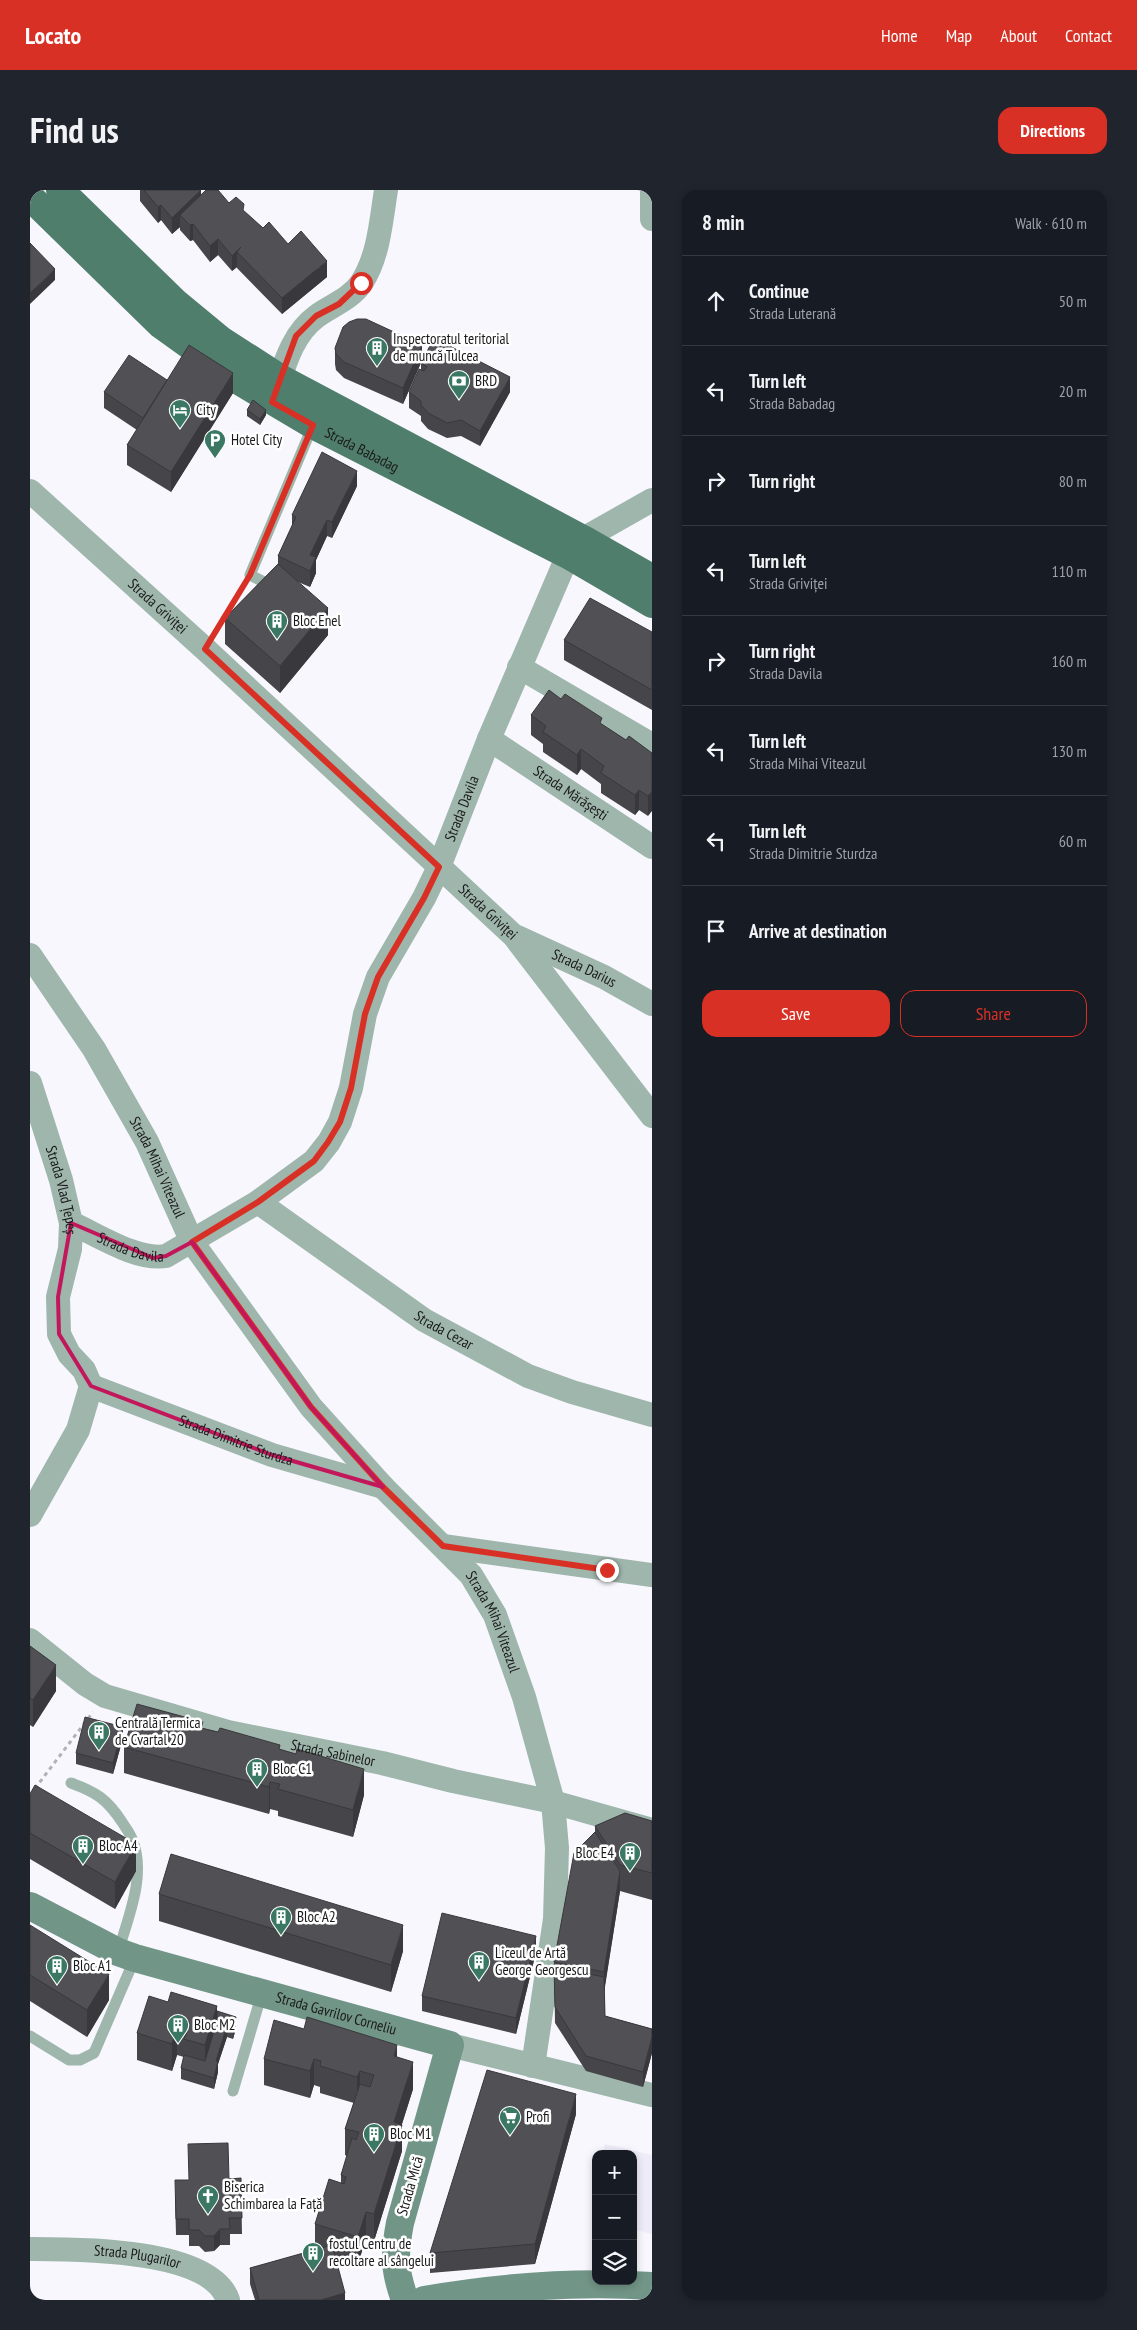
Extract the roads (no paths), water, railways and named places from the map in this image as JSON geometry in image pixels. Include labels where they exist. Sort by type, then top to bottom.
[{"type":"main road","name":"Strada Babadag","points":[[60,190],[175,302],[221,340],[313,425],[576,547],[652,578]]},
{"type":"main road","name":"Strada Babadag","points":[[30,197],[161,325],[203,357],[276,390],[576,547],[652,604]]},
{"type":"street","points":[[276,390],[296,336],[316,316],[339,304],[361,283],[375,256],[386,190]]},
{"type":"street","points":[[652,190],[652,218]]},
{"type":"street","name":"Strada Griviței","points":[[30,491],[205,649],[514,936],[652,1116]]},
{"type":"street","points":[[576,547],[652,500]]},
{"type":"street","name":"Strada Davila","points":[[71,1222],[136,1253],[154,1258],[166,1256],[258,1202],[314,1161],[340,1122],[351,1088],[365,1014],[378,977],[424,898],[439,867],[519,667],[576,547]]},
{"type":"street","points":[[519,667],[652,745]]},
{"type":"street","name":"Strada Mărășești","points":[[489,739],[652,847]]},
{"type":"street","name":"Strada Darius","points":[[514,936],[604,977],[652,1004]]},
{"type":"street","name":"Strada Mihai Viteazul","points":[[33,966],[94,1049],[147,1142],[192,1242],[311,1407],[383,1487],[471,1575],[495,1615],[524,1697],[553,1802],[557,1848],[555,1919],[533,2066]]},
{"type":"street","name":"Strada Vlad Țepeș","points":[[30,1083],[61,1180],[71,1222],[70,1249],[58,1297],[59,1334],[69,1354],[84,1370],[91,1386]]},
{"type":"street","name":"Strada Cezar","points":[[258,1202],[424,1320],[528,1376],[572,1392],[652,1415]]},
{"type":"street","points":[[30,1515],[78,1430],[91,1386]]},
{"type":"street","name":"Strada Dimitrie Sturdza","points":[[91,1386],[272,1455],[383,1487]]},
{"type":"street","points":[[443,1546],[652,1575]]},
{"type":"street","name":"Strada Sabinelor","points":[[30,1640],[85,1684],[105,1696],[228,1732],[382,1763],[453,1781],[553,1802],[652,1830]]},
{"type":"street","name":"Strada Gavrilov Corneliu","points":[[30,1906],[126,1955],[450,2045],[652,2095]]},
{"type":"street","name":"Strada Mică","points":[[404,2300],[396,2276],[394,2252],[400,2223],[450,2045]]},
{"type":"street","name":"Strada Plugarilor","points":[[30,2249],[119,2252],[191,2267],[219,2284],[228,2300]]},
{"type":"street","points":[[424,2300],[485,2290],[558,2285],[638,2290]]},
{"type":"lane","points":[[285,593],[250,575],[313,425]]},
{"type":"lane","points":[[30,2036],[69,2060],[80,2060],[94,2053],[126,1955],[138,1870],[132,1839],[110,1804],[87,1789],[71,1783]]},
{"type":"lane","points":[[233,2091],[262,1993]]},
{"type":"place","name":"Inspectoratul teritorial de muncă Tulcea","points":[[377,367]]},
{"type":"place","name":"BRD","points":[[459,400]]},
{"type":"place","name":"City","points":[[180,429]]},
{"type":"place","name":"Hotel City","points":[[215,459]]},
{"type":"place","name":"Bloc Enel","points":[[277,640]]},
{"type":"place","name":"Centrală Termica de Cvartal 20","points":[[99,1751]]},
{"type":"place","name":"Bloc C1","points":[[257,1788]]},
{"type":"place","name":"Bloc A4","points":[[83,1865]]},
{"type":"place","name":"Bloc E4","points":[[630,1872]]},
{"type":"place","name":"Bloc A2","points":[[281,1936]]},
{"type":"place","name":"Liceul de Artă George Georgescu","points":[[479,1981]]},
{"type":"place","name":"Bloc A1","points":[[57,1985]]},
{"type":"place","name":"Bloc M2","points":[[178,2044]]},
{"type":"place","name":"Profi","points":[[510,2136]]},
{"type":"place","name":"Bloc M1","points":[[374,2153]]},
{"type":"place","name":"Biserica Schimbarea la Față","points":[[208,2215]]},
{"type":"place","name":"fostul Centru de recoltare al sângelui","points":[[313,2272]]}]
